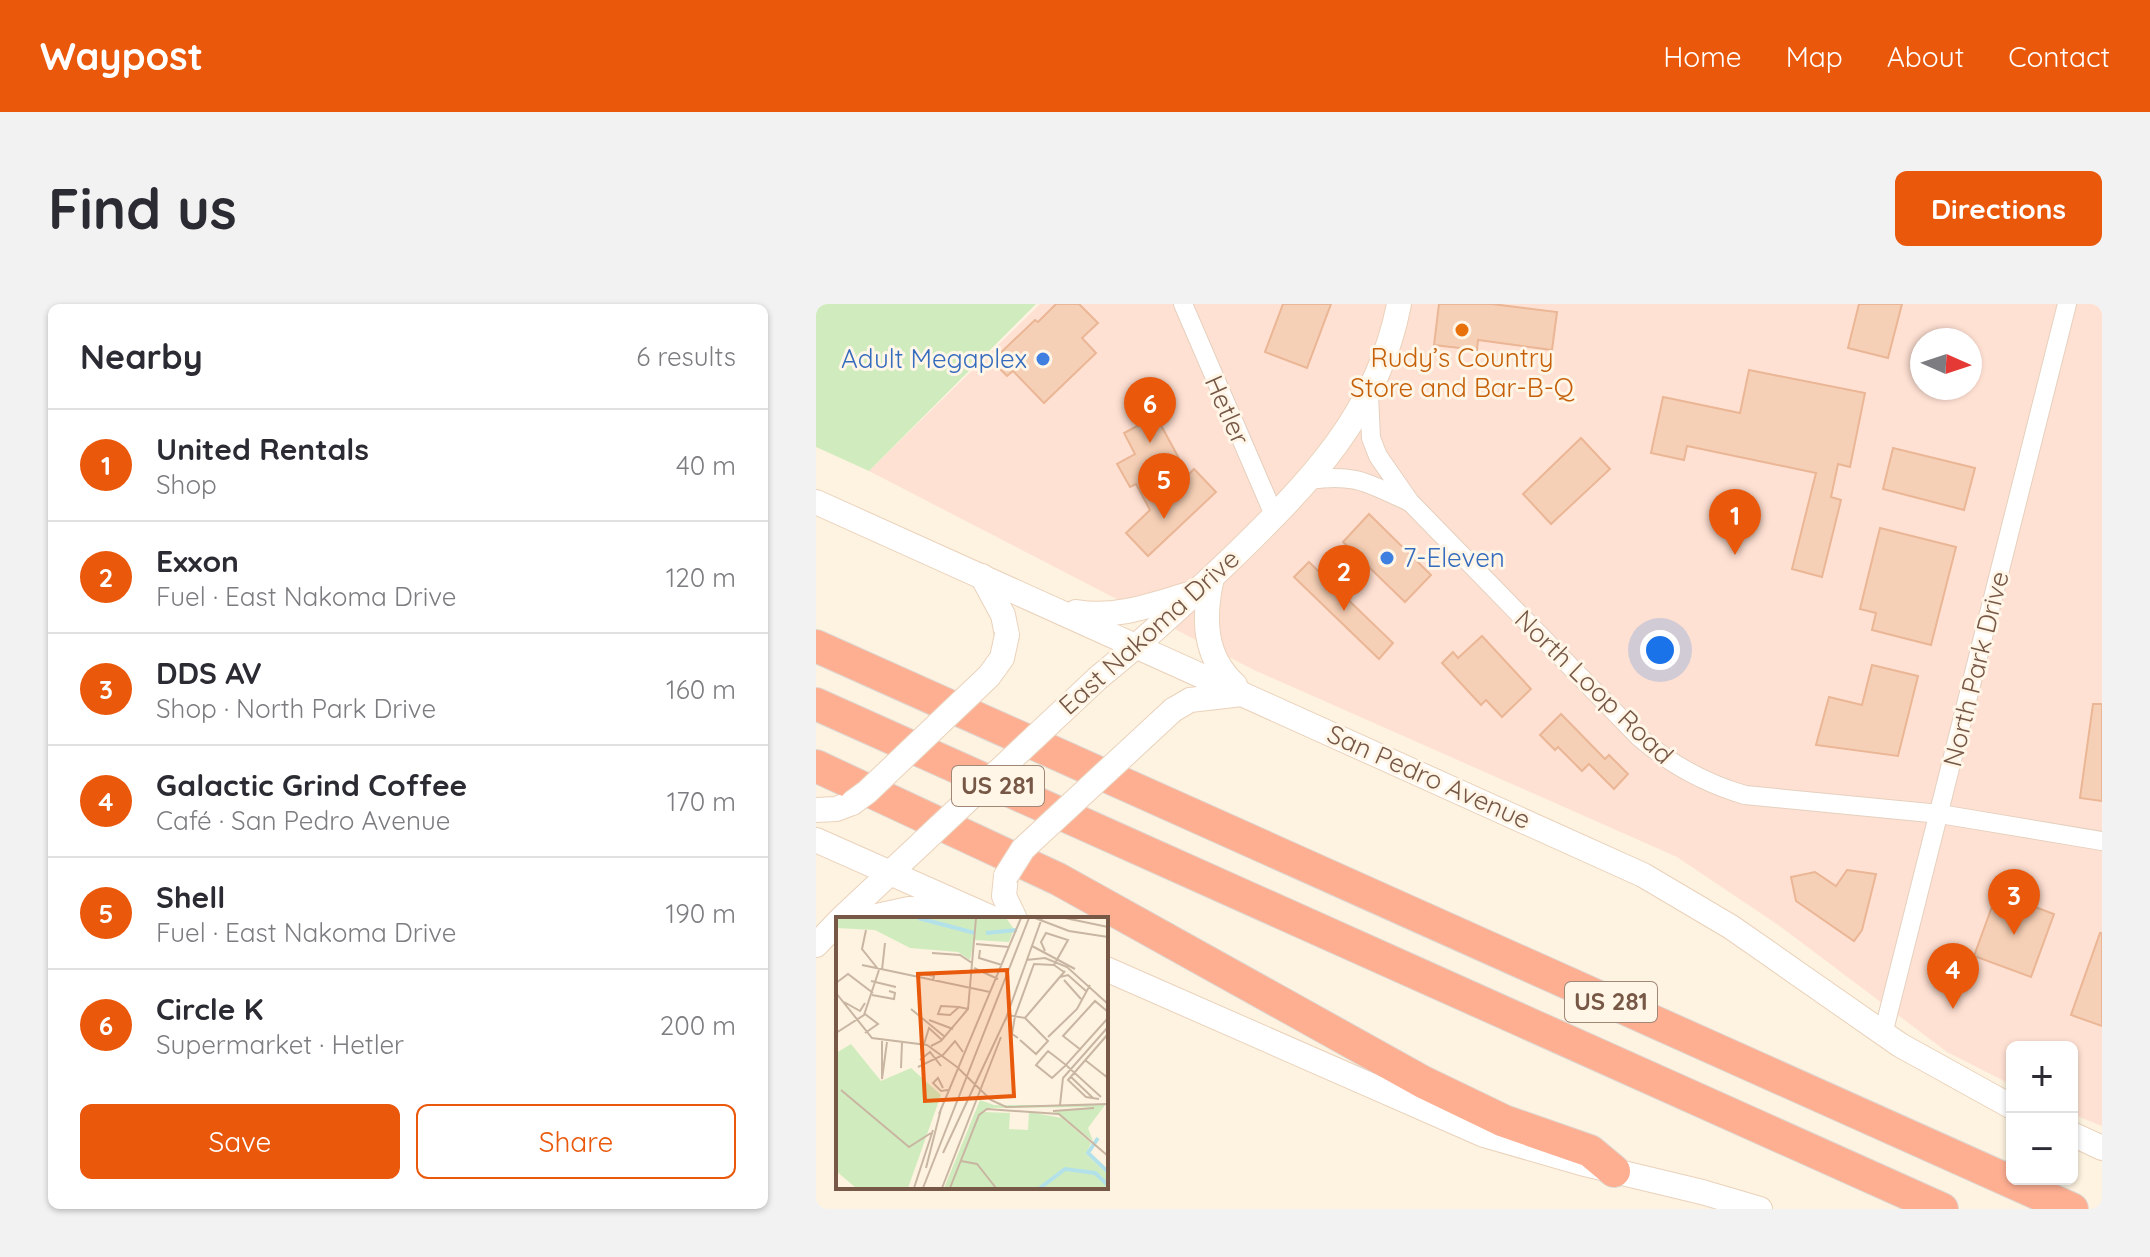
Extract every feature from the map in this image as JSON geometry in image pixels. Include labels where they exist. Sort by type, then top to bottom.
[{"type":"highway","name":"US 281","points":[[816,646],[2072,1209]]},
{"type":"highway","name":"US 281","points":[[816,704],[1942,1209]]},
{"type":"highway","points":[[816,766],[1058,879],[1423,1082],[1504,1121],[1590,1151],[1614,1171]]},
{"type":"main road","name":"East Nakoma Drive","points":[[844,917],[1099,677],[1203,585],[1309,480],[1331,455],[1369,395],[1385,361],[1399,304]]},
{"type":"main road","name":"San Pedro Avenue","points":[[816,502],[1643,875],[1741,934],[1883,1034],[2006,1104]]},
{"type":"main road","points":[[816,810],[836,809],[852,803],[878,782],[995,669],[1005,652],[1007,635],[1003,615],[982,576]]},
{"type":"main road","points":[[1053,608],[1105,615],[1137,609],[1203,585],[1209,644],[1218,666],[1244,694]]},
{"type":"main road","points":[[1014,917],[1004,896],[1006,876],[1023,849],[1173,710],[1190,700],[1203,697],[1244,694]]},
{"type":"main road","points":[[816,840],[984,915]]},
{"type":"main road","points":[[874,917],[923,908],[984,915]]},
{"type":"main road","points":[[1108,970],[1463,1127],[1517,1145],[1760,1209]]},
{"type":"main road","points":[[2078,1137],[2102,1148]]},
{"type":"street","name":"Hetler","points":[[1183,304],[1274,515]]},
{"type":"street","name":"North Park Drive","points":[[1883,1034],[2067,304]]},
{"type":"street","name":"North Loop Road","points":[[1369,395],[1371,438],[1378,456],[1410,502],[1639,737],[1677,766],[1698,778],[1745,795],[1940,814],[2102,841]]},
{"type":"street","name":"North Loop Road","points":[[1309,480],[1331,477],[1363,480],[1410,502]]},
{"type":"shaded area","points":[[1040,304],[2102,304],[2102,1126],[2078,1116],[2078,1041],[2006,1041],[2006,1082],[1947,1052],[1781,927],[1677,857],[1254,670],[869,471]]},
{"type":"green space","points":[[816,304],[1036,304],[869,471],[816,447]]},
{"type":"building","name":"Adult Megaplex","points":[[1056,304],[1079,304],[1098,323],[1082,338],[1096,353],[1044,403],[1013,371],[1007,376],[992,361]]},
{"type":"building","points":[[1283,304],[1331,304],[1307,368],[1265,352]]},
{"type":"building","points":[[1439,304],[1492,304],[1557,312],[1552,350],[1478,340],[1477,350],[1434,345]]},
{"type":"building","points":[[1859,304],[1902,304],[1888,358],[1848,348]]},
{"type":"building","points":[[1749,370],[1865,393],[1850,467],[1838,464],[1831,497],[1841,500],[1822,577],[1792,569],[1816,473],[1687,446],[1684,460],[1651,453],[1663,397],[1740,413]]},
{"type":"building","points":[[1156,416],[1188,475],[1194,469],[1216,492],[1148,556],[1126,533],[1150,510],[1136,484],[1130,487],[1117,464],[1135,454],[1124,433]]},
{"type":"building","points":[[1581,438],[1610,469],[1551,524],[1523,494]]},
{"type":"building","points":[[1893,448],[1975,468],[1964,510],[1883,489]]},
{"type":"building","name":"7-Eleven","points":[[1369,514],[1431,575],[1405,602],[1343,542]]},
{"type":"building","points":[[1880,528],[1956,547],[1931,645],[1872,630],[1876,613],[1860,609]]},
{"type":"building","points":[[1309,562],[1393,643],[1379,659],[1294,577]]},
{"type":"building","points":[[1482,636],[1531,689],[1502,717],[1486,700],[1481,705],[1442,663],[1453,652],[1458,658]]},
{"type":"building","points":[[1872,665],[1918,676],[1898,756],[1816,745],[1829,697],[1862,705]]},
{"type":"building","points":[[2093,704],[2102,704],[2102,801],[2080,798]]},
{"type":"building","points":[[1561,714],[1605,759],[1609,755],[1628,774],[1614,789],[1589,764],[1582,771],[1558,747],[1555,750],[1540,735]]},
{"type":"building","points":[[1847,870],[1876,874],[1862,930],[1854,941],[1796,901],[1791,877],[1815,872],[1836,886]]},
{"type":"building","points":[[1997,893],[2054,914],[2031,977],[1974,956]]},
{"type":"building","points":[[2102,933],[2102,1026],[2071,1015]]},
{"type":"place","name":"Rudy’s Country Store and Bar-B-Q","points":[[1462,330]]},
{"type":"place","name":"Adult Megaplex","points":[[1043,359]]},
{"type":"place","name":"Circle K","points":[[1150,443]]},
{"type":"place","name":"Shell","points":[[1164,519]]},
{"type":"place","name":"United Rentals","points":[[1735,555]]},
{"type":"place","name":"7-Eleven","points":[[1387,558]]},
{"type":"place","name":"Exxon","points":[[1344,611]]},
{"type":"place","name":"DDS AV","points":[[2014,935]]},
{"type":"place","name":"Galactic Grind Coffee","points":[[1953,1009]]}]
